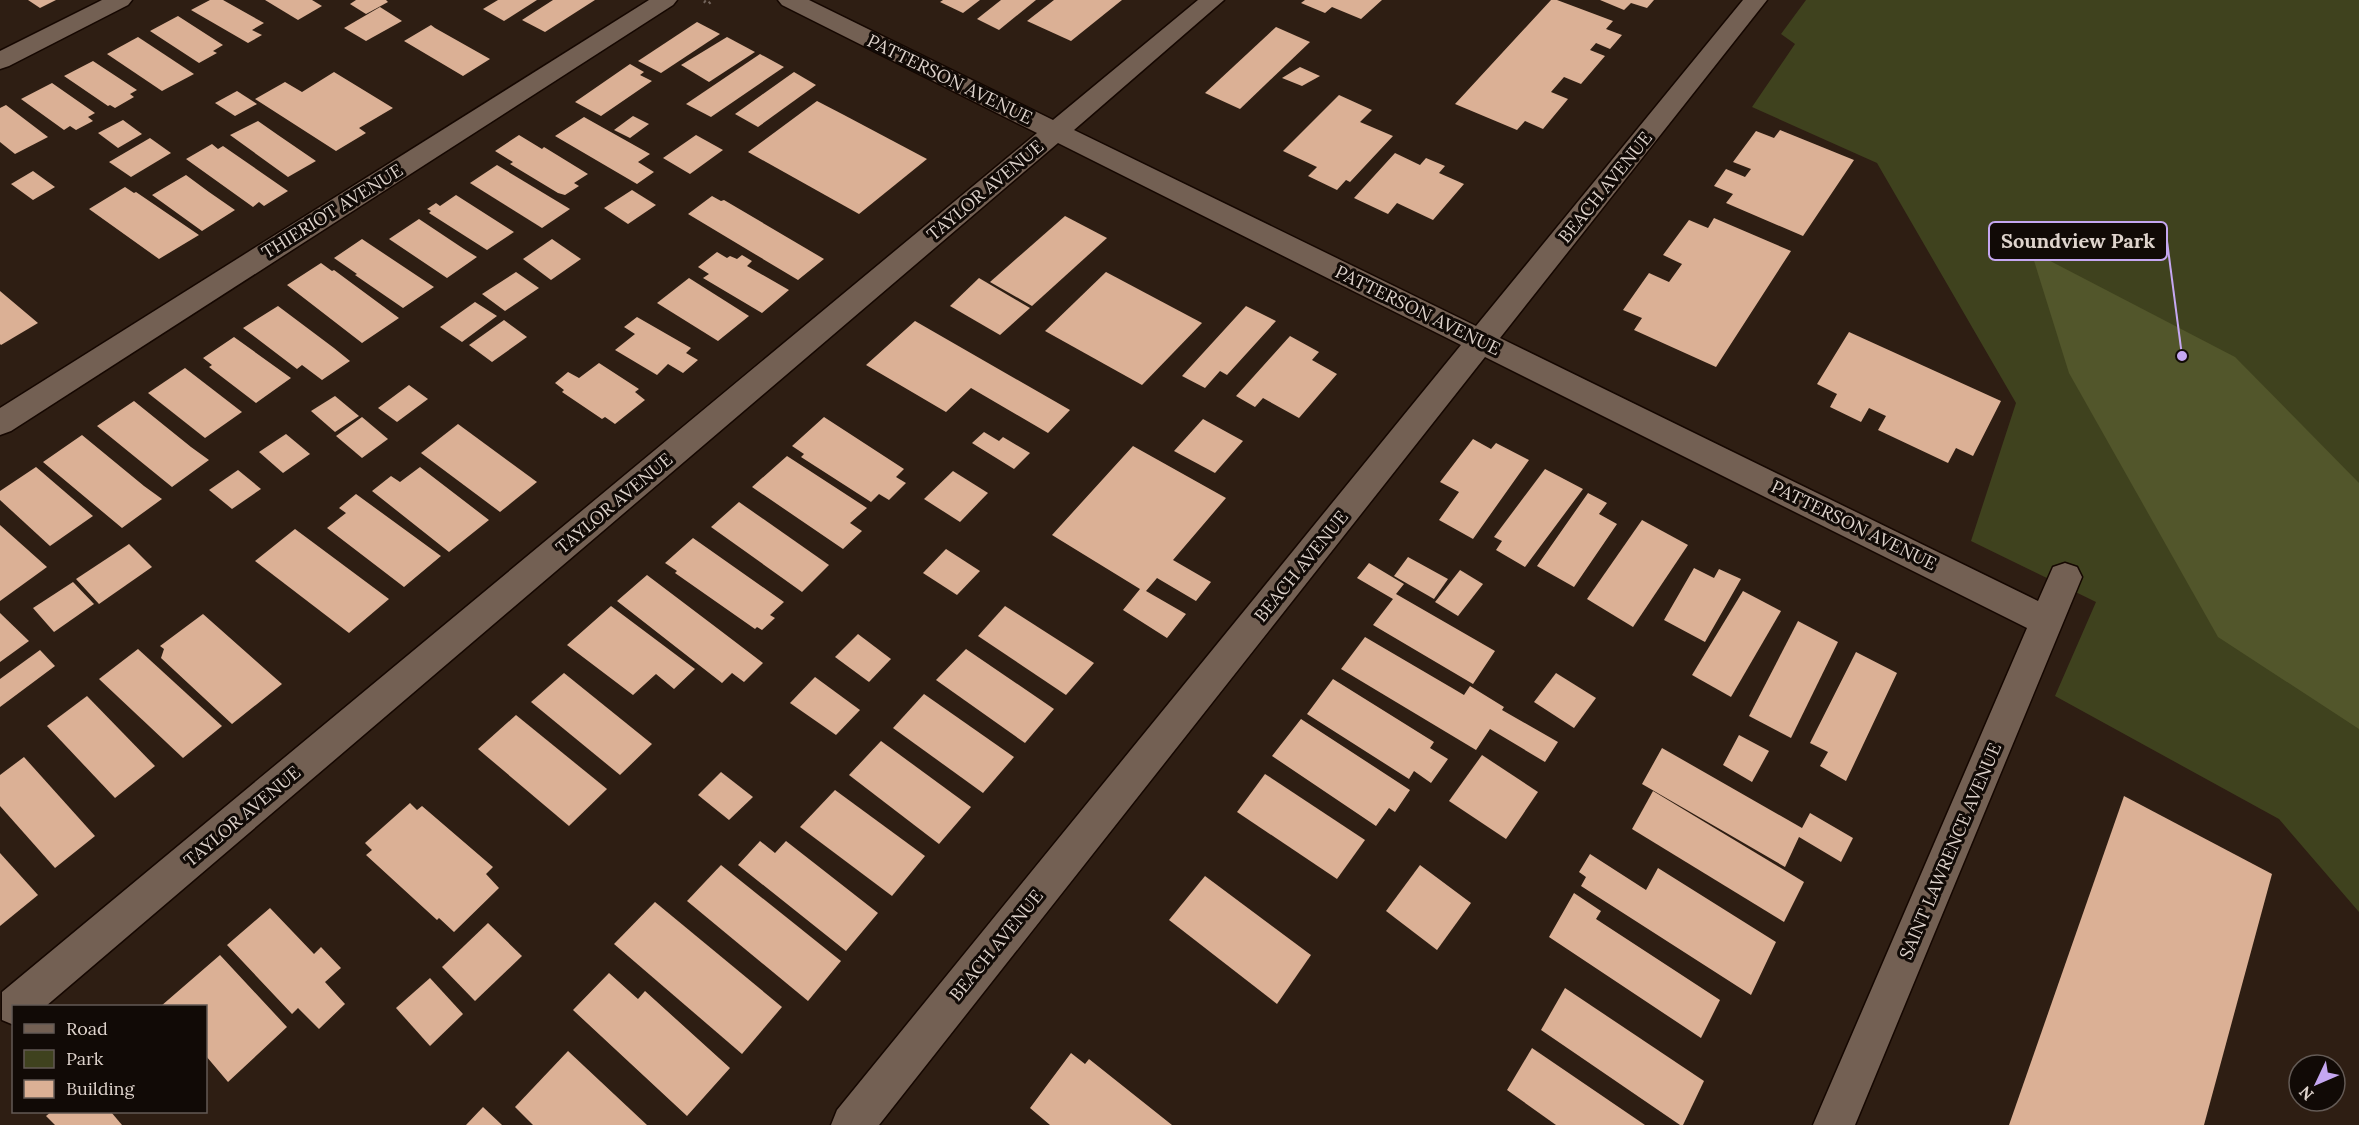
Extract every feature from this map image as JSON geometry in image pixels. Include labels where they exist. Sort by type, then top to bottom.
[{"type":"street","points":[[0,61],[120,0]]},
{"type":"street","name":"THIERIOT AVENUE","points":[[0,423],[665,0]]},
{"type":"street","name":"PATTERSON AVENUE","points":[[789,0],[2046,621]]},
{"type":"street","name":"TAYLOR AVENUE","points":[[19,1005],[1212,0]]},
{"type":"street","name":"BEACH AVENUE","points":[[852,1125],[1752,4]]},
{"type":"street","name":"SAINT LAWRENCE AVENUE","points":[[1834,1125],[2065,577]]},
{"type":"street","name":"TAYLOR AVENUE","points":[[0,1020],[12,1010]]},
{"type":"path","points":[[708,4],[713,0]]},
{"type":"green space","points":[[1806,0],[2359,0],[2359,912],[2279,819],[2055,696],[2096,602],[1971,541],[2016,403],[1877,163],[1752,107],[1795,44],[1781,34]]},
{"type":"green space","points":[[2031,251],[2235,357],[2359,483],[2359,729],[2218,637],[2069,373]]},
{"type":"building","points":[[28,0],[56,0],[40,8]]},
{"type":"building","points":[[210,0],[223,0],[264,23],[252,30],[262,35],[248,43],[191,10]]},
{"type":"building","points":[[265,0],[312,0],[322,6],[298,20]]},
{"type":"building","points":[[356,0],[386,0],[388,2],[366,14],[350,4]]},
{"type":"building","points":[[498,0],[537,0],[504,21],[483,9]]},
{"type":"building","points":[[553,0],[595,0],[545,32],[522,20]]},
{"type":"building","points":[[943,0],[980,0],[963,13],[940,2]]},
{"type":"building","points":[[1001,0],[1036,0],[999,30],[977,19]]},
{"type":"building","points":[[1054,0],[1122,0],[1071,41],[1027,21]]},
{"type":"building","points":[[1305,0],[1382,0],[1361,19],[1332,7],[1325,13],[1301,3]]},
{"type":"building","points":[[1551,0],[1557,0],[1613,21],[1606,29],[1622,35],[1610,49],[1596,43],[1590,50],[1605,56],[1581,84],[1564,77],[1551,92],[1568,99],[1543,129],[1525,121],[1517,130],[1455,104]]},
{"type":"building","points":[[1600,0],[1654,0],[1647,8],[1631,3],[1624,10]]},
{"type":"building","points":[[380,7],[402,21],[366,41],[344,28]]},
{"type":"building","points":[[178,16],[223,45],[213,51],[217,53],[199,63],[150,31]]},
{"type":"building","points":[[697,22],[720,34],[661,73],[638,61]]},
{"type":"building","points":[[431,25],[490,59],[463,76],[404,41]]},
{"type":"building","points":[[1276,27],[1310,42],[1240,109],[1205,93]]},
{"type":"building","points":[[138,37],[194,74],[162,91],[107,54]]},
{"type":"building","points":[[727,37],[755,52],[709,82],[681,65]]},
{"type":"building","points":[[760,54],[784,67],[711,117],[686,104]]},
{"type":"building","points":[[93,61],[137,90],[130,94],[134,97],[115,108],[108,106],[64,76]]},
{"type":"building","points":[[630,64],[644,72],[640,75],[652,81],[601,116],[575,102]]},
{"type":"building","points":[[1300,67],[1320,76],[1302,86],[1282,78]]},
{"type":"building","points":[[334,72],[393,108],[359,128],[366,133],[336,151],[255,99],[285,82],[302,92]]},
{"type":"building","points":[[794,72],[816,85],[758,127],[735,114]]},
{"type":"building","points":[[52,83],[95,113],[88,117],[93,121],[76,130],[70,126],[64,130],[21,99]]},
{"type":"building","points":[[237,91],[257,104],[235,116],[215,103]]},
{"type":"building","points":[[1339,95],[1372,110],[1360,122],[1393,136],[1350,182],[1346,180],[1337,190],[1308,176],[1317,167],[1283,151]]},
{"type":"building","points":[[817,101],[927,159],[859,214],[748,152]]},
{"type":"building","points":[[6,105],[48,137],[15,154],[0,142],[0,108]]},
{"type":"building","points":[[633,116],[649,124],[630,138],[614,130]]},
{"type":"building","points":[[584,117],[650,154],[638,162],[654,172],[637,184],[555,136]]},
{"type":"building","points":[[123,120],[142,134],[118,148],[98,133]]},
{"type":"building","points":[[258,121],[316,161],[288,177],[230,135]]},
{"type":"building","points":[[1780,130],[1854,160],[1803,236],[1726,203],[1733,194],[1714,186],[1726,169],[1745,177],[1751,169],[1733,162],[1756,131],[1774,138]]},
{"type":"building","points":[[519,135],[542,149],[544,147],[588,174],[574,183],[579,186],[565,195],[558,193],[510,164],[513,162],[495,151]]},
{"type":"building","points":[[696,135],[723,150],[690,174],[663,158]]},
{"type":"building","points":[[150,138],[171,153],[131,177],[109,162]]},
{"type":"building","points":[[212,144],[218,149],[223,146],[288,191],[264,206],[259,202],[253,207],[186,159]]},
{"type":"building","points":[[1395,153],[1420,165],[1426,158],[1445,166],[1439,173],[1464,184],[1433,220],[1397,203],[1388,214],[1354,198]]},
{"type":"building","points":[[497,165],[570,209],[542,228],[470,183]]},
{"type":"building","points":[[33,171],[55,187],[33,200],[11,184]]},
{"type":"building","points":[[186,175],[235,210],[202,231],[152,195]]},
{"type":"building","points":[[125,187],[199,235],[159,259],[89,209]]},
{"type":"building","points":[[632,190],[656,205],[628,224],[604,208]]},
{"type":"building","points":[[456,195],[514,232],[487,250],[429,213],[431,211],[427,209],[436,203],[440,206]]},
{"type":"building","points":[[712,196],[721,201],[724,200],[824,259],[798,280],[688,214]]},
{"type":"building","points":[[1065,216],[1107,238],[1032,306],[990,282]]},
{"type":"building","points":[[1714,218],[1791,251],[1716,367],[1634,330],[1642,318],[1623,310],[1649,273],[1669,282],[1682,264],[1663,255],[1689,220],[1708,228]]},
{"type":"building","points":[[419,219],[477,257],[447,278],[389,239]]},
{"type":"building","points":[[362,239],[434,287],[403,308],[334,258]]},
{"type":"building","points":[[552,239],[581,259],[551,280],[523,259]]},
{"type":"building","points":[[717,252],[727,258],[730,256],[737,259],[742,255],[752,261],[747,266],[789,290],[762,313],[703,278],[709,274],[698,267]]},
{"type":"building","points":[[321,263],[399,318],[362,343],[287,285]]},
{"type":"building","points":[[516,272],[539,288],[505,311],[482,294]]},
{"type":"building","points":[[1106,272],[1202,323],[1142,385],[1045,331]]},
{"type":"building","points":[[689,278],[749,316],[718,341],[657,303]]},
{"type":"building","points":[[979,278],[1030,308],[1000,335],[950,306]]},
{"type":"building","points":[[0,291],[38,323],[1,345],[0,344]]},
{"type":"building","points":[[475,302],[497,316],[462,342],[440,327]]},
{"type":"building","points":[[278,306],[350,361],[322,380],[302,365],[297,369],[243,328]]},
{"type":"building","points":[[1246,306],[1276,321],[1227,375],[1220,371],[1205,388],[1182,376]]},
{"type":"building","points":[[637,317],[691,348],[686,353],[698,360],[683,373],[668,364],[657,375],[615,350],[635,334],[624,327]]},
{"type":"building","points":[[504,320],[527,337],[492,362],[469,345]]},
{"type":"building","points":[[915,321],[1070,410],[1048,433],[971,388],[946,412],[866,365]]},
{"type":"building","points":[[1849,332],[2001,401],[1973,456],[1956,448],[1948,463],[1878,430],[1886,416],[1869,408],[1861,422],[1830,407],[1837,394],[1817,384]]},
{"type":"building","points":[[1290,336],[1319,352],[1312,360],[1337,374],[1299,418],[1263,398],[1255,407],[1236,396]]},
{"type":"building","points":[[234,337],[291,378],[256,403],[209,367],[212,365],[203,358]]},
{"type":"building","points":[[599,363],[639,389],[635,392],[645,400],[615,424],[605,417],[602,419],[562,392],[564,390],[555,383],[568,372],[579,378]]},
{"type":"building","points":[[185,368],[242,412],[205,438],[148,393]]},
{"type":"building","points":[[409,385],[428,399],[397,422],[378,408]]},
{"type":"building","points":[[335,396],[359,416],[335,432],[311,411]]},
{"type":"building","points":[[134,401],[209,460],[172,487],[97,426]]},
{"type":"building","points":[[362,417],[388,439],[362,458],[336,436]]},
{"type":"building","points":[[824,417],[904,469],[896,477],[906,483],[889,500],[879,494],[871,502],[801,457],[804,454],[792,446]]},
{"type":"building","points":[[1203,419],[1243,441],[1215,473],[1174,451]]},
{"type":"building","points":[[458,424],[537,482],[500,512],[421,453]]},
{"type":"building","points":[[984,432],[999,441],[1003,437],[1030,453],[1014,469],[972,443]]},
{"type":"building","points":[[286,434],[310,454],[283,473],[259,452]]},
{"type":"building","points":[[82,435],[162,499],[122,528],[43,462]]},
{"type":"building","points":[[1473,439],[1491,449],[1496,443],[1529,460],[1473,539],[1439,520],[1459,492],[1440,482]]},
{"type":"building","points":[[1133,446],[1226,498],[1173,560],[1211,582],[1196,601],[1157,578],[1146,591],[1186,614],[1167,638],[1123,610],[1140,589],[1052,535]]},
{"type":"building","points":[[787,456],[867,508],[850,523],[862,531],[843,549],[752,487]]},
{"type":"building","points":[[36,467],[93,516],[50,546],[0,500],[0,491]]},
{"type":"building","points":[[420,467],[489,520],[449,552],[372,491],[391,476],[400,482]]},
{"type":"building","points":[[1545,469],[1583,489],[1525,567],[1496,550],[1502,541],[1494,537]]},
{"type":"building","points":[[238,470],[261,489],[232,509],[209,490]]},
{"type":"building","points":[[953,471],[988,493],[960,522],[924,499]]},
{"type":"building","points":[[1588,493],[1607,503],[1599,514],[1617,524],[1574,587],[1537,566]]},
{"type":"building","points":[[356,494],[441,556],[404,587],[327,528],[346,513],[339,508]]},
{"type":"building","points":[[739,502],[829,565],[802,592],[711,527]]},
{"type":"building","points":[[1642,520],[1688,545],[1633,627],[1587,599]]},
{"type":"building","points":[[0,525],[47,567],[0,601]]},
{"type":"building","points":[[295,529],[389,599],[349,633],[255,561]]},
{"type":"building","points":[[693,538],[784,602],[770,615],[775,618],[762,630],[757,627],[755,629],[675,573],[677,571],[665,563]]},
{"type":"building","points":[[129,544],[152,567],[99,604],[76,579]]},
{"type":"building","points":[[946,549],[980,571],[957,595],[923,573]]},
{"type":"building","points":[[1408,557],[1448,579],[1434,599],[1394,576]]},
{"type":"building","points":[[1369,563],[1404,584],[1396,594],[1495,651],[1473,684],[1373,625],[1393,599],[1357,578]]},
{"type":"building","points":[[1694,568],[1714,578],[1719,569],[1741,579],[1705,642],[1664,620]]},
{"type":"building","points":[[1460,570],[1483,584],[1458,616],[1435,602]]},
{"type":"building","points":[[647,575],[763,663],[744,682],[732,673],[722,683],[617,601]]},
{"type":"building","points":[[73,582],[94,604],[54,632],[33,608]]},
{"type":"building","points":[[1743,591],[1781,611],[1731,697],[1692,675]]},
{"type":"building","points":[[611,606],[695,669],[674,689],[656,674],[633,695],[567,645]]},
{"type":"building","points":[[1005,606],[1094,663],[1066,695],[978,636]]},
{"type":"building","points":[[0,613],[29,641],[0,662]]},
{"type":"building","points":[[203,614],[282,684],[232,724],[161,658],[164,649],[160,646]]},
{"type":"building","points":[[1798,621],[1838,642],[1791,738],[1749,716]]},
{"type":"building","points":[[858,634],[891,659],[869,682],[835,657]]},
{"type":"building","points":[[1365,637],[1464,695],[1470,686],[1504,707],[1502,710],[1558,742],[1545,762],[1490,729],[1476,750],[1341,669]]},
{"type":"building","points":[[138,649],[222,726],[183,758],[99,679]]},
{"type":"building","points":[[966,649],[1054,709],[1025,743],[936,680]]},
{"type":"building","points":[[40,650],[55,666],[0,707],[0,679]]},
{"type":"building","points":[[1856,652],[1897,673],[1846,781],[1820,766],[1828,752],[1810,743]]},
{"type":"building","points":[[564,673],[652,744],[620,775],[531,702]]},
{"type":"building","points":[[1556,673],[1596,698],[1574,728],[1534,702]]},
{"type":"building","points":[[815,677],[860,710],[836,735],[790,703]]},
{"type":"building","points":[[1333,679],[1434,742],[1430,748],[1448,759],[1431,783],[1414,771],[1409,779],[1307,714]]},
{"type":"building","points":[[924,694],[1014,757],[983,793],[893,728]]},
{"type":"building","points":[[87,696],[155,766],[115,798],[47,726]]},
{"type":"building","points":[[516,715],[607,789],[569,826],[478,749]]},
{"type":"building","points":[[1301,719],[1410,790],[1395,812],[1389,808],[1376,826],[1272,756]]},
{"type":"building","points":[[1739,735],[1769,751],[1752,782],[1723,765]]},
{"type":"building","points":[[881,741],[971,807],[939,844],[849,775]]},
{"type":"building","points":[[1662,748],[1802,828],[1810,813],[1853,838],[1841,862],[1799,837],[1785,867],[1642,784]]},
{"type":"building","points":[[1482,755],[1538,792],[1506,839],[1449,801]]},
{"type":"building","points":[[24,757],[95,836],[55,868],[0,806],[0,775]]},
{"type":"building","points":[[721,772],[753,797],[729,820],[698,795]]},
{"type":"building","points":[[1265,774],[1365,840],[1337,879],[1237,812]]},
{"type":"building","points":[[835,790],[925,856],[892,896],[800,827]]},
{"type":"building","points":[[1653,791],[1804,882],[1784,922],[1632,829]]},
{"type":"building","points":[[2124,796],[2272,874],[2204,1125],[2009,1125]]},
{"type":"building","points":[[410,803],[417,810],[422,806],[493,867],[486,874],[499,888],[454,932],[439,918],[437,920],[366,855],[372,850],[365,843]]},
{"type":"building","points":[[760,841],[775,853],[786,841],[878,913],[846,951],[738,865]]},
{"type":"building","points":[[0,853],[38,895],[0,926]]},
{"type":"building","points":[[1590,854],[1646,890],[1658,868],[1776,942],[1751,995],[1581,886],[1586,877],[1579,872]]},
{"type":"building","points":[[721,865],[841,961],[808,1001],[687,901]]},
{"type":"building","points":[[1420,865],[1471,903],[1437,950],[1386,911]]},
{"type":"building","points":[[1205,876],[1311,955],[1277,1004],[1169,920]]},
{"type":"building","points":[[1574,893],[1601,911],[1596,919],[1720,1000],[1701,1038],[1549,937]]},
{"type":"building","points":[[655,902],[782,1007],[742,1054],[614,944]]},
{"type":"building","points":[[270,908],[314,954],[321,947],[341,968],[325,982],[345,1004],[319,1029],[298,1008],[292,1014],[227,945]]},
{"type":"building","points":[[488,923],[522,956],[475,1001],[442,967]]},
{"type":"building","points":[[220,955],[287,1027],[228,1082],[207,1057],[207,1005],[162,1005]]},
{"type":"building","points":[[609,973],[638,999],[645,991],[730,1068],[687,1116],[573,1010]]},
{"type":"building","points":[[430,978],[463,1014],[430,1046],[396,1008]]},
{"type":"building","points":[[1565,988],[1704,1081],[1683,1125],[1541,1030]]},
{"type":"building","points":[[1532,1048],[1645,1125],[1556,1125],[1507,1090]]},
{"type":"building","points":[[568,1051],[647,1125],[533,1125],[515,1107]]},
{"type":"building","points":[[1071,1053],[1085,1064],[1089,1059],[1172,1125],[1050,1125],[1030,1108]]},
{"type":"building","points":[[483,1107],[502,1125],[466,1125]]},
{"type":"building","points":[[50,1113],[112,1113],[122,1125],[55,1125],[46,1116]]},
{"type":"place","name":"Soundview Park","points":[[2182,356]]}]
